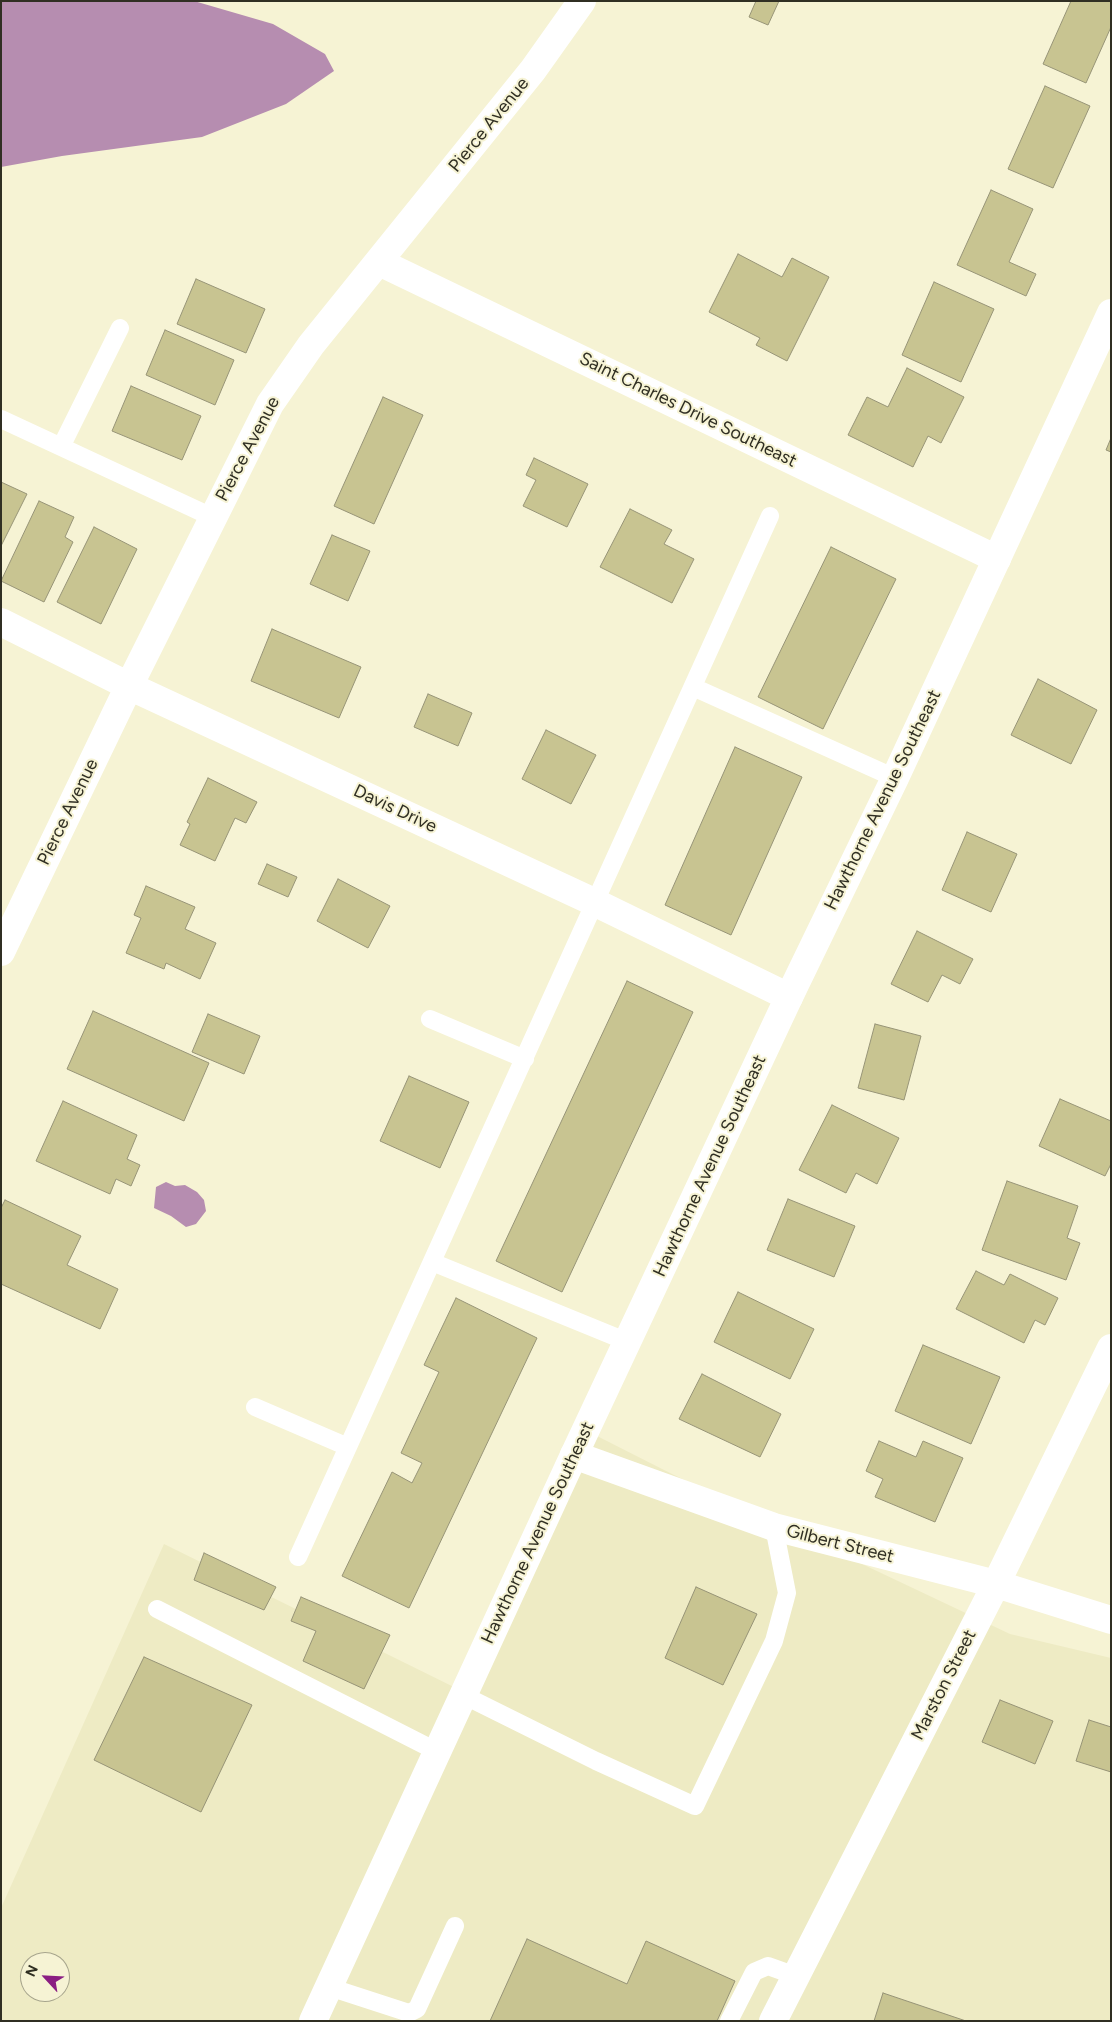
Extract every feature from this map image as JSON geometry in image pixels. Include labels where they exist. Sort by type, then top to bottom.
[{"type":"street","name":"Pierce Avenue","points":[[1,952],[212,517],[256,430],[287,378],[533,70],[582,1]]},
{"type":"street","name":"Saint Charles Drive Southeast","points":[[379,262],[997,559]]},
{"type":"street","name":"Hawthorne Avenue Southeast","points":[[313,2021],[574,1455],[789,997],[895,778],[1111,313]]},
{"type":"street","name":"Davis Drive","points":[[1,622],[129,686],[596,903],[789,997]]},
{"type":"street","name":"Marston Street","points":[[773,2021],[996,1584],[1111,1348]]},
{"type":"street","name":"Gilbert Street","points":[[574,1455],[774,1527],[996,1584],[1111,1620]]},
{"type":"lane","points":[[61,447],[120,328]]},
{"type":"lane","points":[[1,419],[212,517]]},
{"type":"lane","points":[[298,1557],[770,516]]},
{"type":"lane","points":[[693,687],[895,778]]},
{"type":"lane","points":[[430,1019],[525,1059]]},
{"type":"lane","points":[[432,1262],[628,1342]]},
{"type":"lane","points":[[255,1407],[348,1448]]},
{"type":"lane","points":[[462,1695],[695,1806],[774,1642],[787,1593],[774,1527]]},
{"type":"lane","points":[[157,1609],[436,1751]]},
{"type":"lane","points":[[329,1987],[409,2013],[417,2009],[454,1926]]},
{"type":"lane","points":[[729,2021],[754,1972],[768,1966],[796,1976]]},
{"type":"shaded area","points":[[1,1],[194,1],[273,24],[325,54],[334,71],[286,104],[202,137],[62,156],[1,167]]},
{"type":"shaded area","points":[[166,1182],[175,1186],[185,1185],[197,1192],[204,1200],[206,1211],[196,1224],[186,1227],[171,1216],[154,1208],[156,1187]]},
{"type":"shaded area","points":[[597,1436],[674,1475],[1010,1634],[1111,1658],[1111,2021],[1,2021],[1,1908],[164,1544],[468,1694]]},
{"type":"building","points":[[756,1],[779,1],[768,25],[749,17]]},
{"type":"building","points":[[1071,1],[1111,1],[1111,27],[1086,83],[1043,64]]},
{"type":"building","points":[[1045,86],[1090,106],[1053,188],[1008,169]]},
{"type":"building","points":[[991,190],[1033,209],[1009,262],[1036,274],[1026,296],[957,265]]},
{"type":"building","points":[[738,254],[782,277],[792,258],[829,277],[787,361],[756,345],[760,338],[709,312]]},
{"type":"building","points":[[196,279],[265,309],[246,353],[177,324]]},
{"type":"building","points":[[934,282],[994,309],[961,382],[902,355]]},
{"type":"building","points":[[165,330],[234,360],[215,405],[146,375]]},
{"type":"building","points":[[907,368],[964,397],[941,443],[928,436],[913,467],[848,435],[867,397],[888,407]]},
{"type":"building","points":[[131,386],[201,416],[182,460],[112,431]]},
{"type":"building","points":[[383,397],[423,415],[374,524],[334,506]]},
{"type":"building","points":[[1111,438],[1111,452],[1106,450]]},
{"type":"building","points":[[534,458],[588,484],[567,527],[523,506],[536,480],[526,475]]},
{"type":"building","points":[[1,482],[27,494],[1,546]]},
{"type":"building","points":[[39,501],[74,517],[65,537],[73,542],[44,602],[1,581]]},
{"type":"building","points":[[630,509],[672,530],[664,544],[694,559],[672,603],[600,567]]},
{"type":"building","points":[[94,527],[137,549],[101,624],[57,602]]},
{"type":"building","points":[[332,535],[370,551],[348,601],[310,584]]},
{"type":"building","points":[[831,547],[896,579],[823,729],[758,697]]},
{"type":"building","points":[[272,629],[361,667],[339,718],[251,681]]},
{"type":"building","points":[[1038,679],[1097,710],[1071,764],[1011,735]]},
{"type":"building","points":[[428,694],[472,713],[458,746],[414,727]]},
{"type":"building","points":[[546,730],[596,755],[571,804],[522,779]]},
{"type":"building","points":[[735,747],[802,777],[731,935],[665,905]]},
{"type":"building","points":[[208,778],[257,802],[246,823],[235,818],[215,861],[180,845],[190,824],[187,822]]},
{"type":"building","points":[[967,832],[1017,854],[991,912],[942,890]]},
{"type":"building","points":[[267,864],[297,877],[288,897],[258,884]]},
{"type":"building","points":[[338,879],[390,906],[368,948],[317,921]]},
{"type":"building","points":[[146,886],[195,907],[185,929],[216,943],[200,979],[166,963],[164,969],[126,953],[141,918],[134,915]]},
{"type":"building","points":[[917,931],[973,959],[960,984],[942,975],[928,1002],[891,984]]},
{"type":"building","points":[[627,981],[693,1012],[562,1292],[496,1261]]},
{"type":"building","points":[[93,1011],[209,1063],[184,1121],[67,1069]]},
{"type":"building","points":[[208,1014],[260,1036],[244,1074],[192,1052]]},
{"type":"building","points":[[875,1024],[921,1036],[904,1100],[858,1088]]},
{"type":"building","points":[[409,1076],[469,1102],[440,1168],[380,1141]]},
{"type":"building","points":[[1060,1099],[1111,1121],[1111,1164],[1105,1176],[1039,1146]]},
{"type":"building","points":[[63,1101],[137,1135],[127,1159],[140,1165],[131,1186],[116,1179],[110,1194],[36,1161]]},
{"type":"building","points":[[832,1105],[899,1138],[877,1184],[856,1173],[846,1193],[799,1170]]},
{"type":"building","points":[[1007,1181],[1078,1206],[1067,1238],[1080,1243],[1066,1280],[982,1250]]},
{"type":"building","points":[[788,1199],[855,1226],[834,1277],[767,1250]]},
{"type":"building","points":[[5,1200],[81,1236],[67,1265],[118,1289],[100,1329],[1,1284],[1,1208]]},
{"type":"building","points":[[976,1271],[1004,1285],[1010,1274],[1058,1298],[1045,1325],[1035,1320],[1024,1343],[956,1309]]},
{"type":"building","points":[[738,1292],[814,1329],[790,1379],[714,1342]]},
{"type":"building","points":[[456,1298],[537,1338],[409,1608],[342,1576],[392,1472],[412,1483],[422,1463],[401,1453],[439,1372],[424,1365]]},
{"type":"building","points":[[923,1345],[1000,1377],[971,1444],[895,1411]]},
{"type":"building","points":[[702,1374],[781,1414],[760,1457],[679,1419]]},
{"type":"building","points":[[879,1441],[916,1457],[923,1441],[963,1458],[935,1522],[875,1497],[883,1479],[866,1471]]},
{"type":"building","points":[[204,1553],[276,1587],[264,1610],[194,1580]]},
{"type":"building","points":[[696,1587],[757,1614],[723,1685],[665,1658]]},
{"type":"building","points":[[301,1597],[390,1635],[364,1689],[303,1661],[316,1631],[291,1621]]},
{"type":"building","points":[[144,1657],[252,1705],[201,1812],[94,1760]]},
{"type":"building","points":[[1000,1700],[1053,1721],[1035,1764],[982,1742]]},
{"type":"building","points":[[1089,1720],[1111,1727],[1111,1772],[1076,1761]]},
{"type":"building","points":[[527,1939],[627,1984],[646,1941],[735,1981],[717,2021],[490,2021]]},
{"type":"building","points":[[883,1993],[966,2021],[874,2021]]}]
